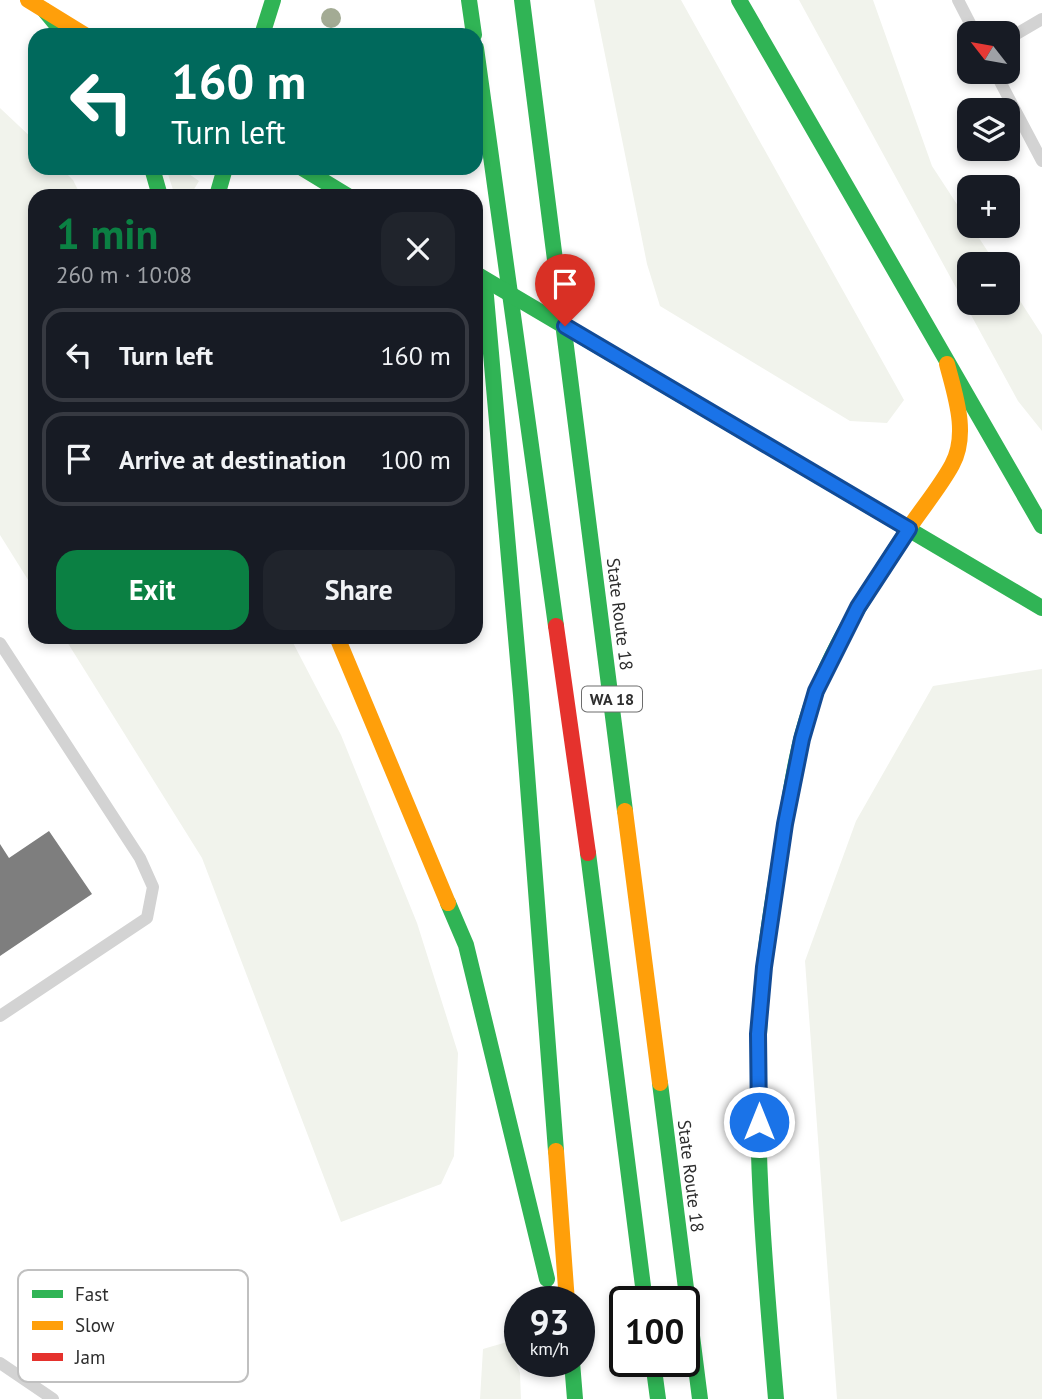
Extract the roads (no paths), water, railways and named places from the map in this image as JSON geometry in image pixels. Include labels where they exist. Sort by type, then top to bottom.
[{"type":"main road","points":[[28,0],[74,28]]},
{"type":"main road","points":[[264,28],[272,0]]},
{"type":"main road","points":[[468,0],[471,28]]},
{"type":"main road","name":"State Route 18","points":[[522,0],[700,1399]]},
{"type":"main road","points":[[739,0],[1042,526]]},
{"type":"main road","points":[[45,10],[59,28]]},
{"type":"main road","name":"WA 18","points":[[483,99],[593,893],[643,1286]]},
{"type":"main road","points":[[314,175],[336,189]]},
{"type":"main road","points":[[478,175],[479,183]]},
{"type":"main road","points":[[483,271],[676,391],[1042,608]]},
{"type":"main road","points":[[483,300],[521,695],[566,1286]]},
{"type":"main road","points":[[776,1399],[763,1218],[758,1034],[764,967],[781,850],[802,739],[816,691],[858,607],[953,463],[960,440],[959,408],[947,364]]},
{"type":"main road","points":[[340,644],[466,946],[548,1286]]},
{"type":"main road","points":[[571,1377],[574,1395]]},
{"type":"main road","points":[[655,1377],[658,1399]]},
{"type":"lane","points":[[958,0],[969,21]]},
{"type":"lane","points":[[1020,32],[1042,19]]},
{"type":"lane","points":[[1001,84],[1042,161]]},
{"type":"lane","points":[[0,643],[140,858],[153,887],[147,918],[0,1016]]},
{"type":"lane","points":[[0,1363],[18,1375]]},
{"type":"lane","points":[[28,1382],[53,1399]]}]
